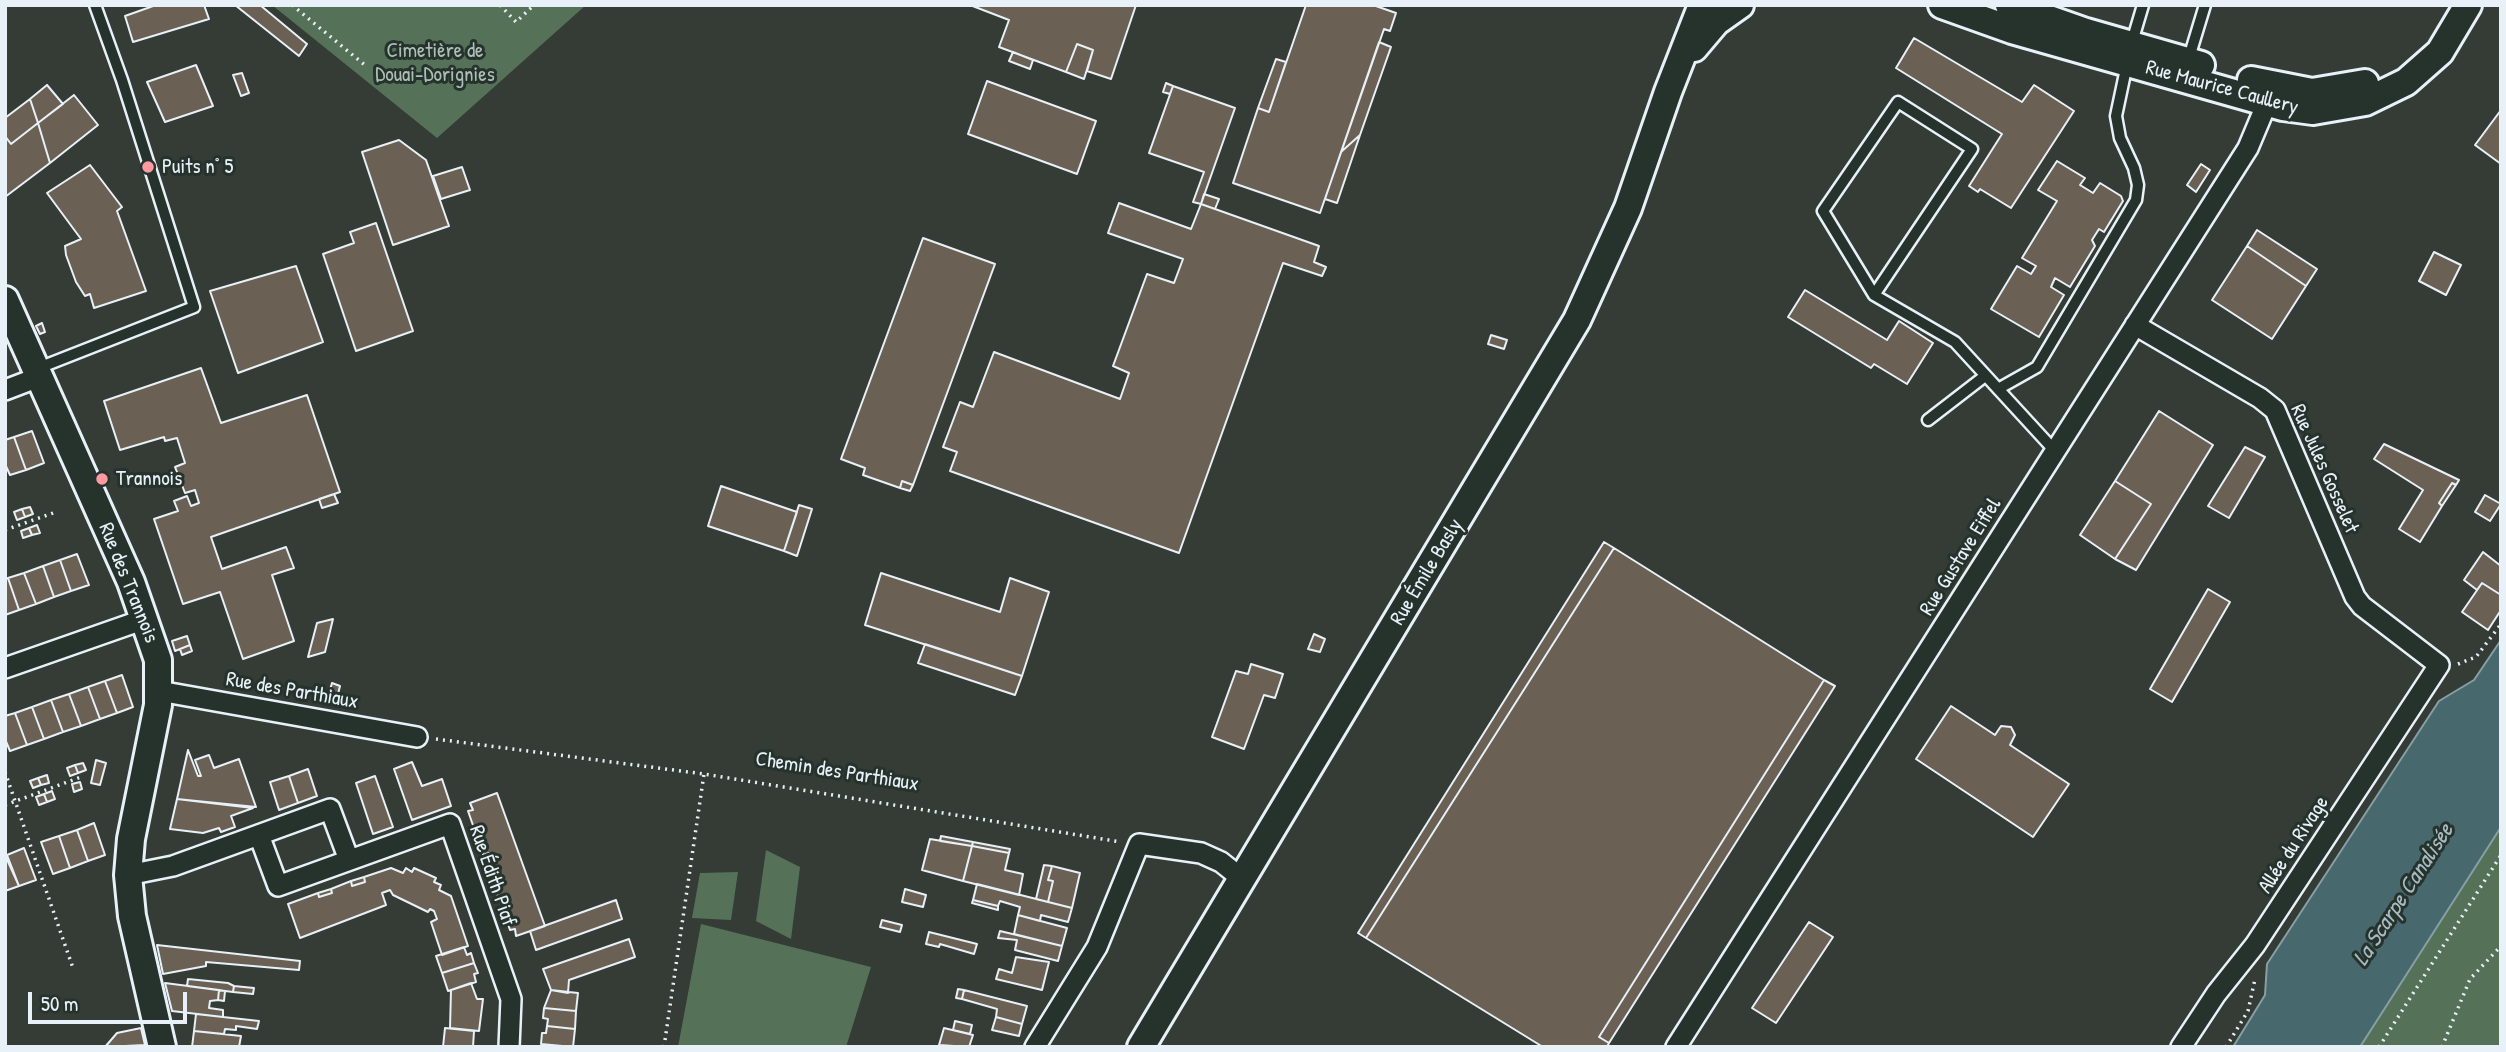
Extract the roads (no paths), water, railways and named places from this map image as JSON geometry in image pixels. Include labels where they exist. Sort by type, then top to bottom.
[{"type":"street","name":"Rue Émile Basly","points":[[1141,1047],[1577,320],[1625,218],[1673,78],[1702,5]]},
{"type":"street","name":"Rue Émile Basly","points":[[1673,78],[1716,22],[1740,5]]},
{"type":"street","name":"Rue Maurice Caullery","points":[[1942,5],[2012,30],[2130,53]]},
{"type":"street","name":"Rue Maurice Caullery","points":[[2009,5],[2130,53],[2271,95],[2313,111],[2365,102],[2406,82],[2435,57],[2451,38],[2466,5]]},
{"type":"street","name":"Rue Gustave Eiffel","points":[[1676,1047],[2248,148],[2271,95]]},
{"type":"street","name":"Rue des Trannois","points":[[5,300],[145,619],[158,660],[159,691],[131,839],[128,875],[132,916],[162,1047]]},
{"type":"street","name":"Rue Jules Gosselet","points":[[2136,324],[2260,398],[2276,411],[2355,597],[2362,606],[2439,665]]},
{"type":"street","points":[[5,390],[37,373]]},
{"type":"street","points":[[5,668],[145,619]]},
{"type":"street","name":"Allée du Rivage","points":[[2181,1047],[2216,994],[2255,945],[2439,665]]},
{"type":"street","name":"Rue des Parthiaux","points":[[159,691],[416,737]]},
{"type":"street","points":[[128,875],[173,866],[330,809],[349,860]]},
{"type":"street","name":"Rue Édith Piaf","points":[[259,835],[278,886],[450,824],[511,999],[509,1047]]},
{"type":"street","points":[[1035,1047],[1097,947],[1139,844],[1200,853],[1221,862],[1241,878]]},
{"type":"lane","points":[[37,373],[194,307],[122,80],[95,5]]},
{"type":"lane","points":[[1997,389],[2036,367],[2136,200],[2138,185],[2134,168],[2120,138],[2116,116],[2143,5]]},
{"type":"lane","points":[[2186,70],[2205,5]]},
{"type":"lane","points":[[1874,295],[1972,149],[1898,102],[1823,211],[1874,295],[1955,342],[2055,451]]},
{"type":"lane","points":[[1928,420],[1985,376]]},
{"type":"water","name":"La Scarpe Canalisée","points":[[2501,640],[2501,827],[2360,1047],[2233,1047],[2265,995],[2267,964],[2439,701],[2474,680]]},
{"type":"place","name":"Puits n° 5","points":[[148,167]]},
{"type":"place","name":"Trannois","points":[[102,479]]},
{"type":"park label","name":"Cimetière de Douai-Dorignies","points":[[435,63]]}]
